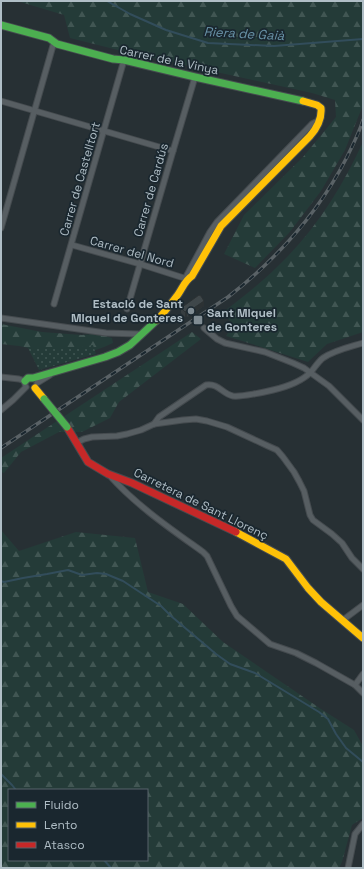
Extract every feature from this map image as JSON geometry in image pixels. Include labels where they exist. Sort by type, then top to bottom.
[{"type":"street","name":"Carrer de la Vinya","points":[[1,25],[49,38],[57,44],[113,60],[124,60],[309,102],[321,108],[322,114],[318,126],[310,136],[221,226],[192,276],[187,279]]},
{"type":"street","points":[[1,228],[54,42]]},
{"type":"street","name":"Carrer de Castelltort","points":[[54,304],[124,60]]},
{"type":"street","name":"Carrer de Cardús","points":[[127,309],[195,77]]},
{"type":"street","points":[[1,101],[173,150]]},
{"type":"street","name":"Carrer del Nord","points":[[72,245],[187,279]]},
{"type":"street","points":[[1,377],[19,379],[30,390],[35,383],[56,371],[118,352],[130,345],[164,313],[177,296],[187,279]]},
{"type":"street","points":[[1,318],[100,333],[140,335]]},
{"type":"street","points":[[204,328],[217,339],[226,343],[277,356],[310,372],[329,386],[363,420]]},
{"type":"street","points":[[154,424],[159,417],[206,385],[210,384],[215,386],[232,396],[288,386],[297,382],[310,372],[321,360],[332,353],[363,343]]},
{"type":"street","points":[[1,410],[13,400],[28,378],[35,383]]},
{"type":"street","name":"Carretera de Sant Llorenç","points":[[35,383],[44,399],[66,427],[88,462],[108,474],[132,483],[225,526],[286,559],[308,588],[321,602],[363,638]]},
{"type":"street","points":[[76,443],[92,437],[127,434],[154,424],[196,419],[226,427],[277,450],[299,481],[304,491],[310,515],[313,520],[342,543],[352,558],[363,569]]},
{"type":"street","points":[[108,474],[146,510],[204,552],[237,616],[270,644],[296,653],[316,663],[356,685],[363,693]]},
{"type":"street","points":[[343,620],[363,605]]},
{"type":"street","points":[[356,685],[363,674]]},
{"type":"street","points":[[348,868],[355,834],[363,824]]},
{"type":"green space","points":[[17,1],[363,1],[363,105],[345,150],[321,191],[289,233],[255,268],[224,254],[244,215],[303,157],[336,117],[335,100],[312,93],[130,53],[70,38],[64,15]]},
{"type":"green space","points":[[363,142],[363,332],[327,344],[308,362],[226,336],[233,325],[223,312],[265,278],[311,230],[348,172]]},
{"type":"green space","points":[[1,324],[42,332],[102,335],[112,338],[113,343],[90,352],[34,349],[1,344]]},
{"type":"green space","points":[[192,332],[201,339],[119,402],[110,418],[82,432],[59,432],[21,452],[4,473],[1,472],[1,458]]},
{"type":"green space","points":[[93,345],[96,354],[39,370],[28,348],[77,348]]},
{"type":"green space","points":[[1,530],[19,551],[76,532],[135,538],[148,592],[183,604],[223,642],[354,730],[363,746],[363,818],[352,825],[339,868],[1,868]]},
{"type":"building","points":[[199,295],[204,301],[188,312],[187,310],[185,312],[181,308]]},
{"type":"waterway","name":"Riera de Gaià","points":[[107,1],[130,14],[166,30],[208,43],[274,46],[363,39]]},
{"type":"waterway","points":[[1,581],[4,582],[68,570],[82,575],[97,573],[106,574],[123,581],[161,606],[216,654],[230,664],[255,673],[319,712],[328,719],[346,748],[363,762]]},
{"type":"waterway","points":[[1,774],[15,789]]},
{"type":"waterway","points":[[105,861],[111,868]]},
{"type":"railway","points":[[1,448],[228,297],[264,267],[310,216],[336,178],[358,134],[363,120]]},
{"type":"traffic: fast","points":[[1,25],[49,38],[57,44],[113,59],[124,60],[303,101]]},
{"type":"traffic: fast","points":[[25,381],[28,378],[33,378],[118,352],[130,345],[157,320]]},
{"type":"traffic: fast","points":[[44,399],[67,427]]},
{"type":"traffic: slow","points":[[157,320],[167,309],[187,280],[192,276],[221,226],[315,130],[320,120],[321,108],[317,105],[303,101]]},
{"type":"traffic: slow","points":[[35,388],[44,399]]},
{"type":"traffic: slow","points":[[236,532],[286,559],[308,588],[321,602],[363,638]]},
{"type":"traffic: jam","points":[[67,427],[88,462],[108,474],[132,483],[236,532]]},
{"type":"place","name":"Estació de Sant Miquel de Gonteres","points":[[191,311]]},
{"type":"place","name":"Sant Miquel de Gonteres","points":[[198,320]]}]
